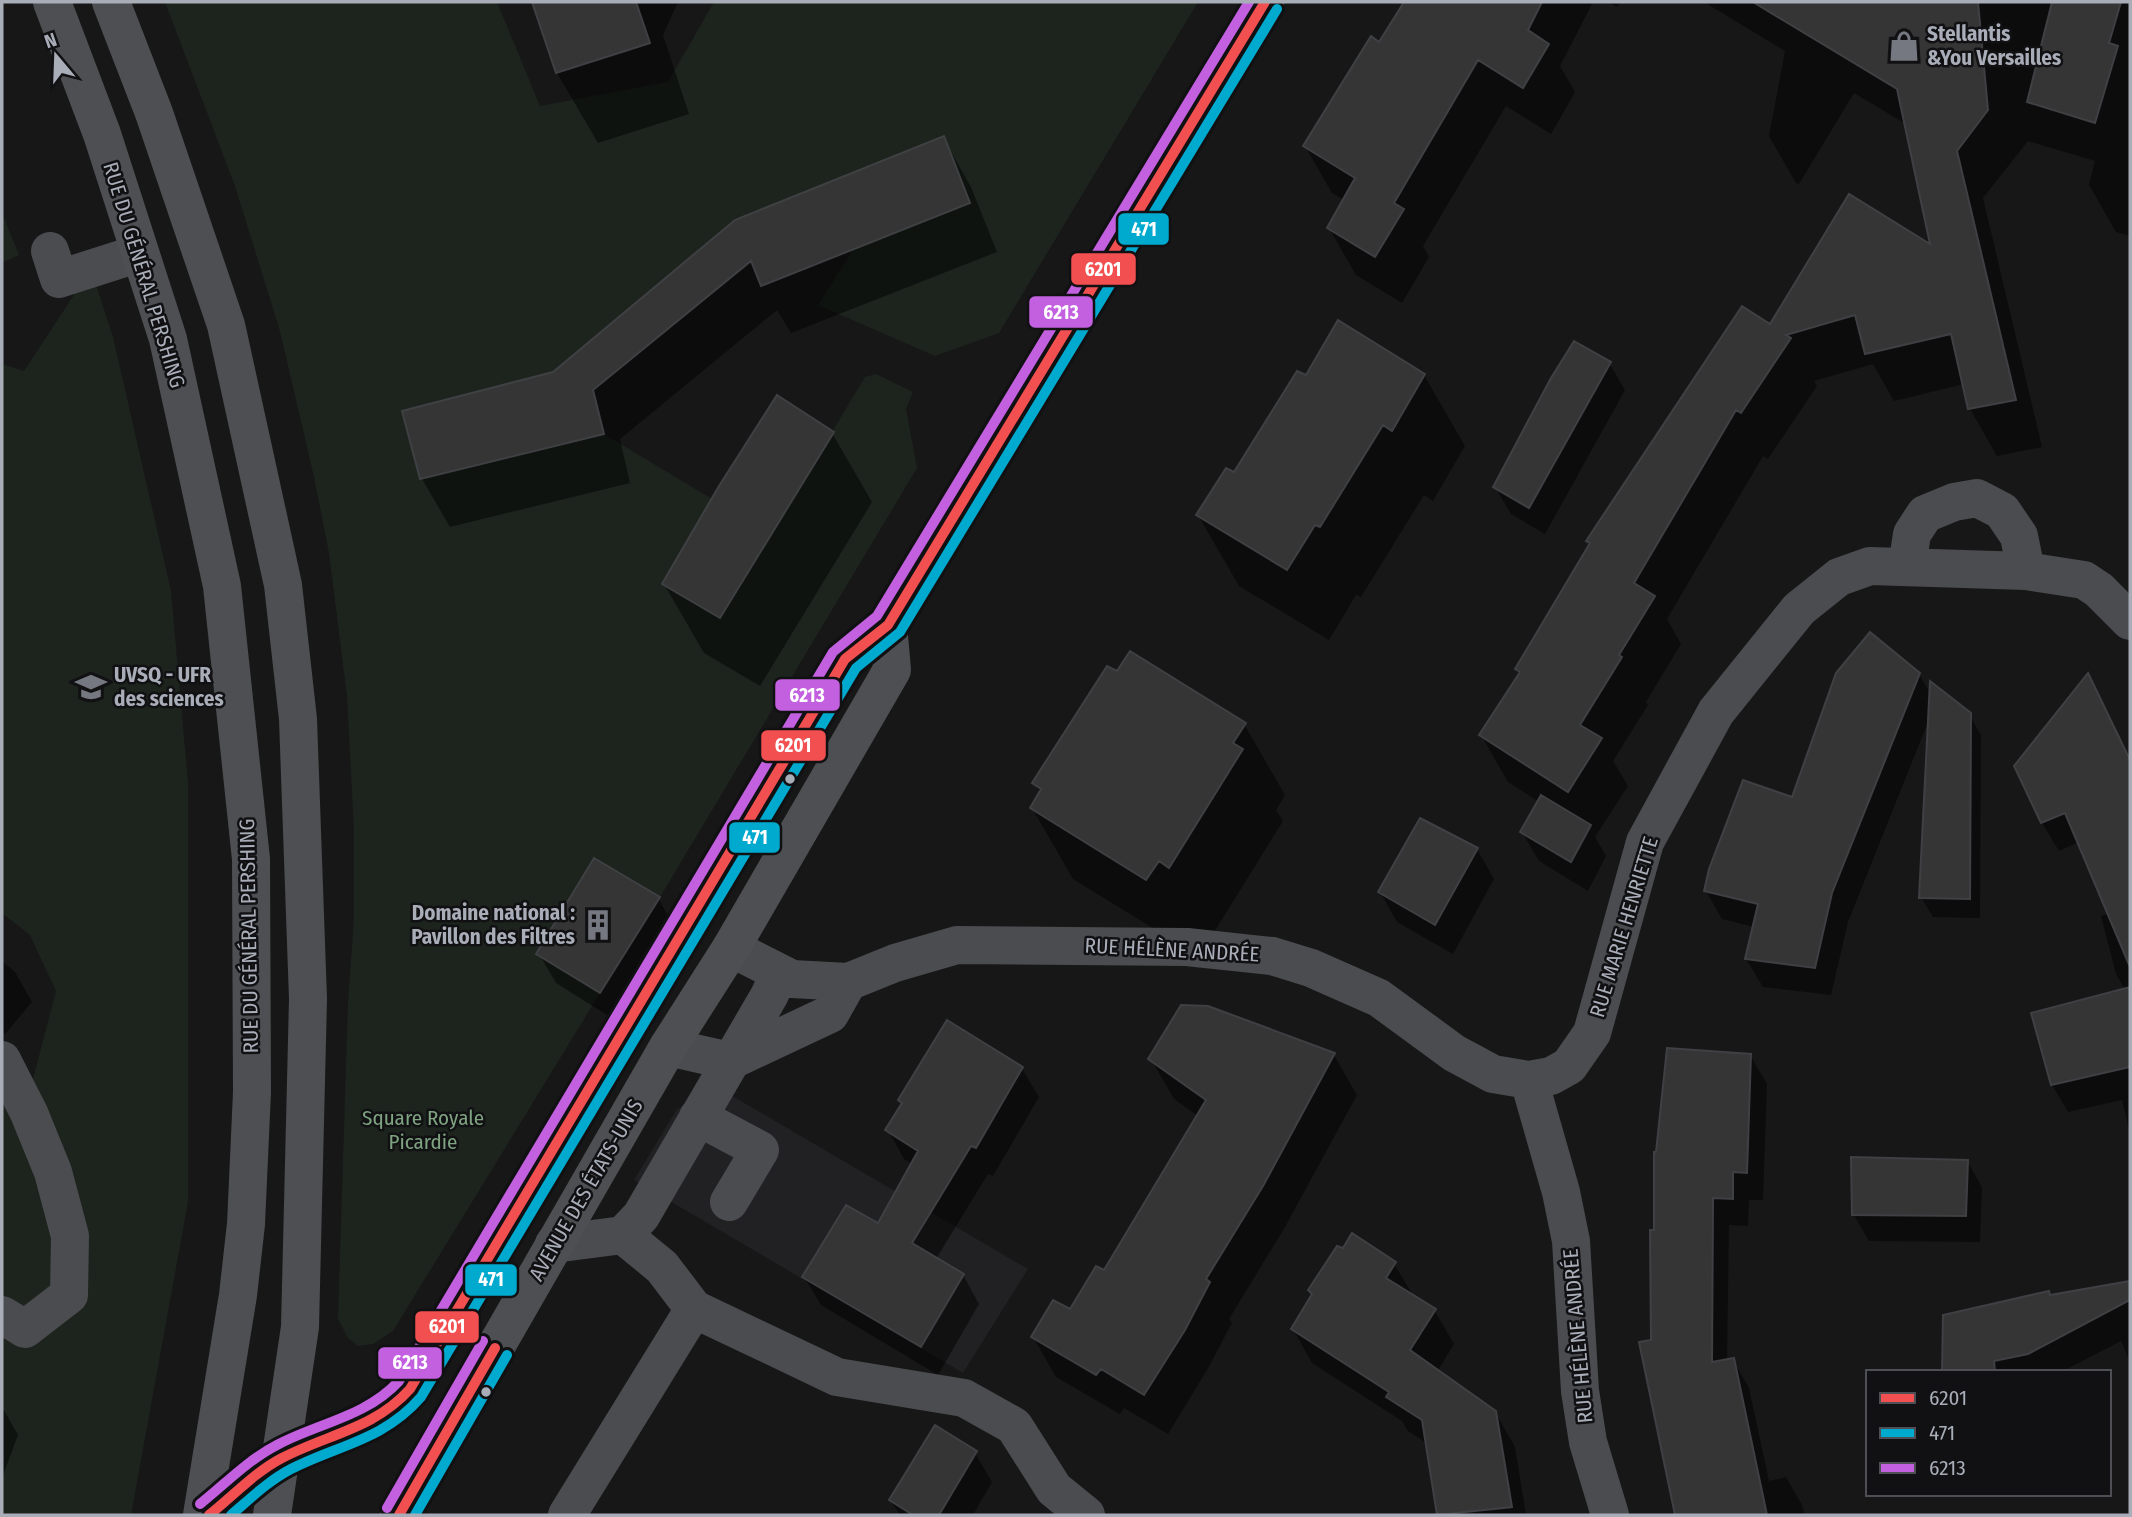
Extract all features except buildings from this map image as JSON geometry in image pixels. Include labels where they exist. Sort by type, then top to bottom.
[{"type":"main road","name":"RUE DU GÉNÉRAL PERSHING","points":[[52,2],[102,134],[168,339],[222,586],[251,859],[252,1092],[246,1224],[238,1295],[202,1515]]},
{"type":"main road","points":[[111,2],[154,113],[226,325],[283,586],[298,719],[308,999],[300,1327],[272,1515]]},
{"type":"main road","points":[[209,1515],[281,1458],[376,1419],[405,1395],[845,659],[888,625],[1265,2]]},
{"type":"main road","name":"AVENUE DES ÉTATS-UNIS","points":[[399,1515],[668,1047],[731,948],[892,670],[888,625]]},
{"type":"main road","points":[[659,971],[731,948]]},
{"type":"main road","points":[[659,971],[668,1047]]},
{"type":"street","points":[[50,251],[59,279],[140,253]]},
{"type":"street","points":[[1907,567],[1912,534],[1925,514],[1954,502],[1977,498],[2002,511],[2019,536],[2026,571]]},
{"type":"street","name":"RUE MARIE HENRIETTE","points":[[1529,1080],[1551,1076],[1569,1066],[1592,1033],[1645,842],[1716,712],[1799,609],[1839,577],[1870,566],[2026,571],[2084,580],[2099,590],[2130,621]]},
{"type":"street","name":"RUE HÉLÈNE ANDRÉE","points":[[731,948],[792,979],[848,982],[895,963],[957,945],[1186,947],[1272,956],[1311,968],[1379,998],[1454,1053],[1493,1074],[1529,1080],[1561,1192],[1571,1241],[1580,1391],[1588,1442],[1611,1515]]},
{"type":"street","points":[[554,1244],[623,1235],[641,1216],[769,996],[780,972]]},
{"type":"street","points":[[668,1047],[730,1061],[830,1014],[848,982]]},
{"type":"street","points":[[2,1060],[29,1113],[53,1171],[70,1236],[69,1295],[25,1329],[2,1315]]},
{"type":"street","points":[[698,1117],[760,1150],[729,1202]]},
{"type":"street","points":[[623,1235],[662,1267],[694,1309],[837,1377],[964,1398],[1014,1426],[1054,1489],[1086,1515]]},
{"type":"street","points":[[567,1515],[694,1309]]},
{"type":"shaded area","points":[[724,1091],[1028,1269],[963,1373],[634,1180],[677,1109]]},
{"type":"green space","name":"Square Royale Picardie","points":[[165,2],[497,2],[540,106],[668,82],[714,2],[1198,2],[999,333],[935,356],[818,305],[853,250],[970,203],[944,136],[735,220],[582,347],[586,363],[403,411],[421,479],[604,434],[712,499],[662,584],[720,618],[865,377],[876,374],[913,392],[906,409],[917,468],[660,897],[594,858],[537,953],[600,993],[393,1331],[373,1344],[358,1346],[348,1338],[338,1319],[348,1003],[354,917],[354,830],[347,696],[329,553],[280,331],[235,186]]},
{"type":"green space","points":[[2,213],[19,255],[2,263]]},
{"type":"green space","name":"UVSQ - UFR des sciences","points":[[91,269],[113,337],[171,591],[188,783],[188,1202],[131,1515],[2,1515],[2,1068],[32,1083],[56,991],[30,935],[2,913],[2,364],[24,371]]},
{"type":"transit line","name":"6213","points":[[200,1504],[266,1451],[357,1411],[372,1403],[399,1381],[833,652],[877,616],[1249,2]]},
{"type":"transit line","name":"6201","points":[[209,1515],[272,1464],[366,1422],[410,1389],[845,659],[888,625],[1265,2]]},
{"type":"transit line","name":"471","points":[[231,1515],[283,1474],[376,1432],[392,1423],[421,1397],[856,668],[900,632],[1277,9]]},
{"type":"transit line","name":"6213","points":[[387,1508],[483,1341]]},
{"type":"transit line","name":"6201","points":[[399,1515],[495,1348]]},
{"type":"transit line","name":"471","points":[[415,1515],[507,1355]]},
{"type":"place","name":"Stellantis &You Versailles","points":[[1904,46]]},
{"type":"place","name":"UVSQ - UFR des sciences","points":[[91,687]]},
{"type":"place","name":"Domaine national : Pavillon des Filtres","points":[[598,925]]}]
